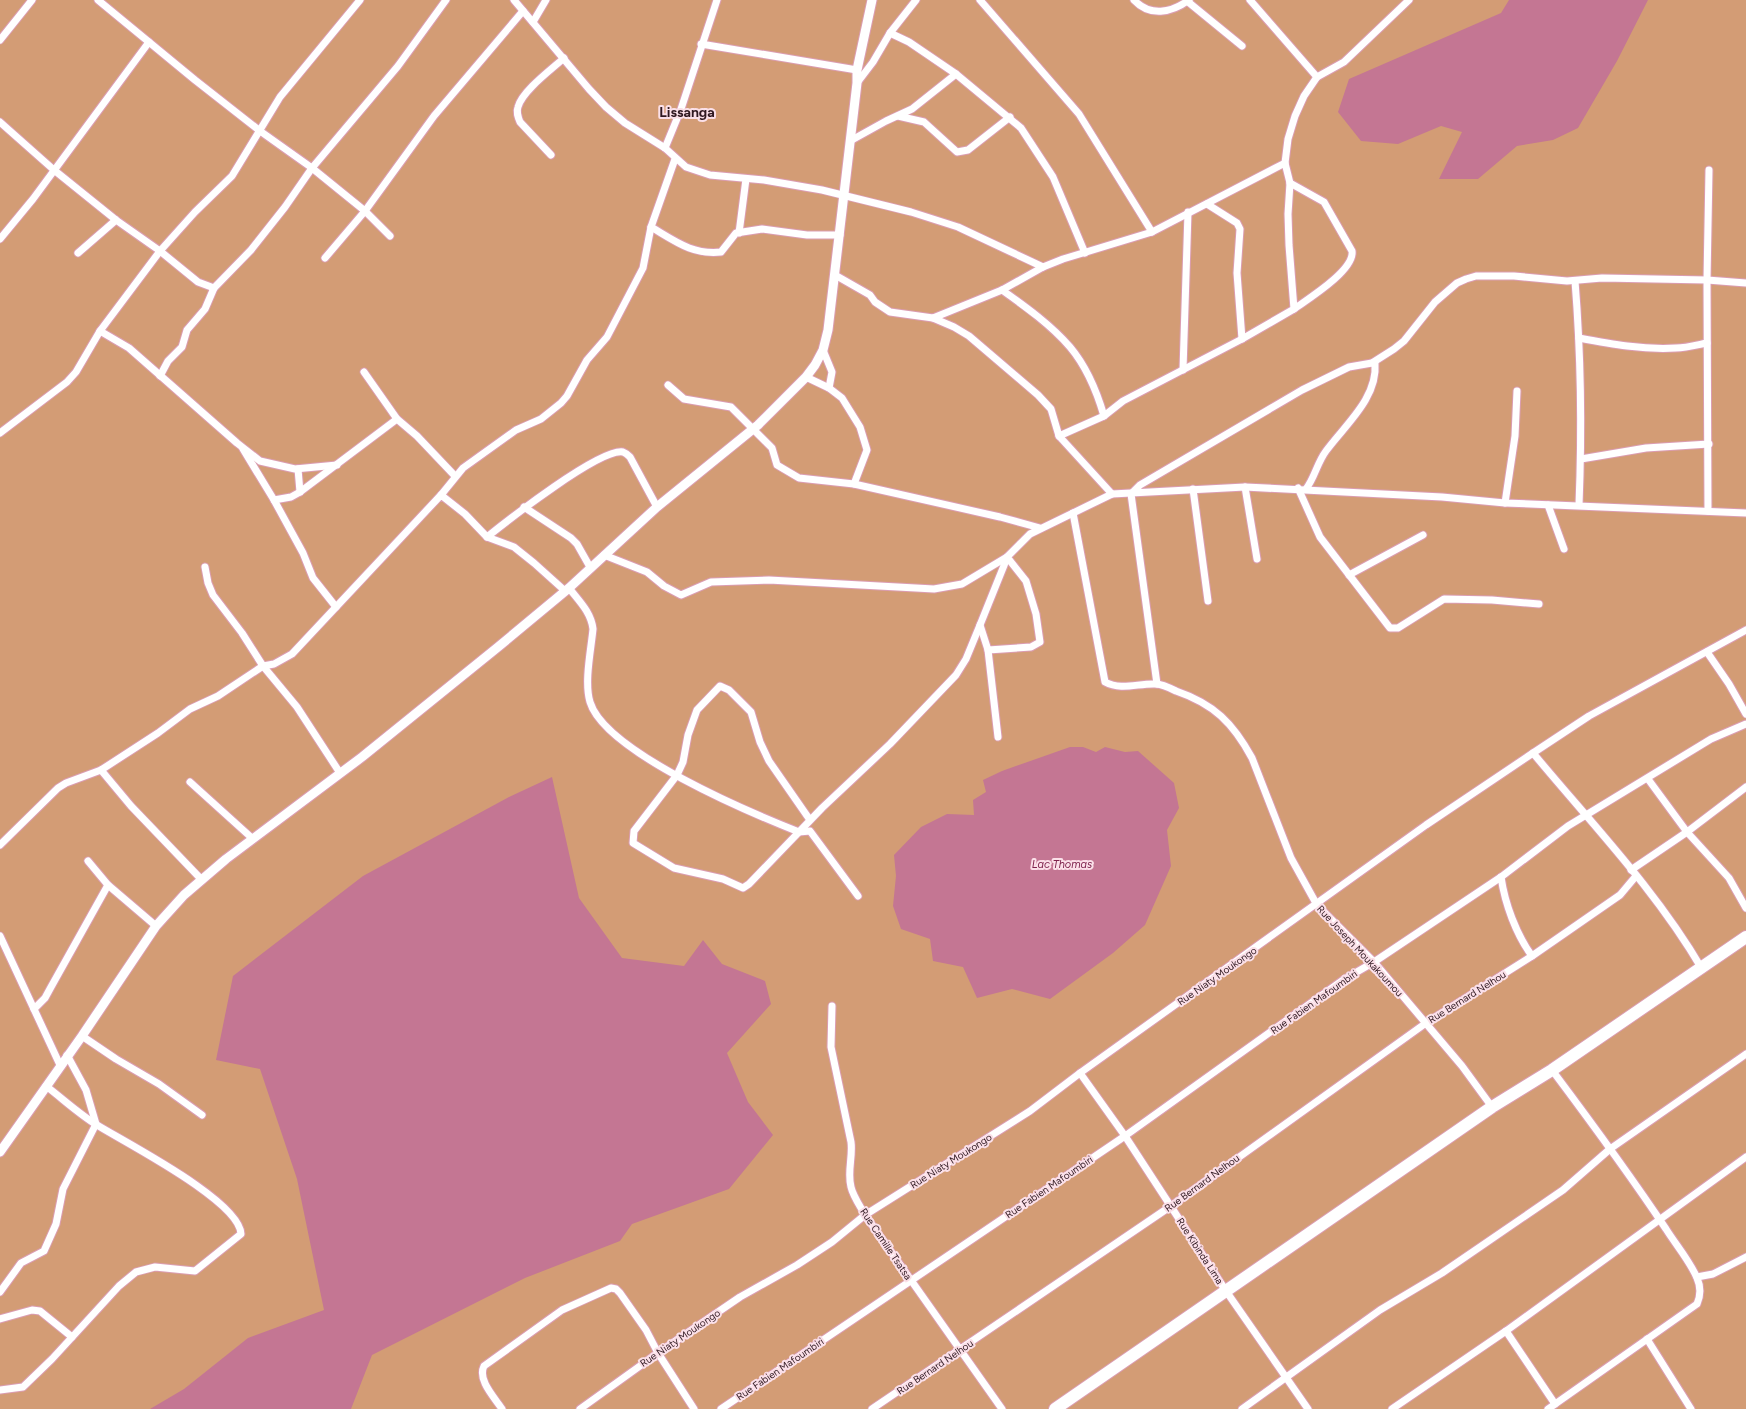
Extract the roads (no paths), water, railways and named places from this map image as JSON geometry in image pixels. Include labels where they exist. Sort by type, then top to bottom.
[{"type":"highway","points":[[1055,1409],[1492,1107],[1552,1070],[1702,969],[1746,937]]},
{"type":"street","points":[[0,40],[32,0]]},
{"type":"street","points":[[0,433],[67,382],[76,372],[100,331],[160,251],[195,212],[232,176],[280,97],[360,0]]},
{"type":"street","points":[[160,376],[168,361],[182,348],[187,330],[205,309],[214,288],[251,250],[312,168],[398,66],[446,0]]},
{"type":"street","points":[[514,0],[589,89],[611,111],[640,133],[665,148],[675,159],[686,166],[710,175],[770,181],[844,194],[911,212],[958,227],[1043,267]]},
{"type":"street","points":[[533,22],[546,0]]},
{"type":"street","points":[[665,148],[681,109],[701,44],[717,0]]},
{"type":"street","points":[[0,1152],[67,1055],[82,1036],[156,926],[184,895],[201,879],[340,773],[498,647],[566,589],[657,507],[753,429],[806,377],[815,365],[823,350],[840,235],[857,83],[857,70],[872,0]]},
{"type":"street","points":[[857,83],[873,62],[890,33],[916,0]]},
{"type":"street","points":[[980,0],[1079,114],[1152,232]]},
{"type":"street","points":[[1134,0],[1143,8],[1167,11],[1177,8],[1188,0],[1242,46]]},
{"type":"street","points":[[1250,0],[1317,77]]},
{"type":"street","points":[[1294,309],[1288,237],[1290,183],[1285,163],[1288,139],[1295,116],[1304,96],[1317,77],[1344,62],[1409,0]]},
{"type":"street","points":[[102,1],[149,42],[260,131],[312,168],[365,211],[390,236]]},
{"type":"street","points":[[325,258],[365,211],[434,116],[523,11]]},
{"type":"street","points":[[890,33],[909,42],[956,74],[1010,117],[1021,128],[1053,177],[1085,252]]},
{"type":"street","points":[[0,239],[54,170],[149,42]]},
{"type":"street","points":[[701,44],[857,70]]},
{"type":"street","points":[[551,155],[520,122],[517,115],[518,106],[532,87],[564,58]]},
{"type":"street","points":[[850,141],[886,120],[912,109],[956,74]]},
{"type":"street","points":[[898,116],[924,122],[957,152],[968,150],[1010,117]]},
{"type":"street","points":[[0,122],[54,170],[116,220],[160,251],[198,282],[214,288]]},
{"type":"street","points":[[0,845],[58,788],[66,783],[101,770],[158,733],[190,709],[218,696],[262,666],[274,664],[292,654],[441,495],[455,476],[509,434],[542,418],[561,403],[587,360],[607,337],[626,303],[645,263],[651,227],[675,159]]},
{"type":"street","points":[[933,318],[1002,290],[1043,267],[1085,252],[1152,232],[1285,163]]},
{"type":"street","points":[[1708,511],[1709,444],[1707,280],[1709,170]]},
{"type":"street","points":[[739,233],[746,179]]},
{"type":"street","points":[[1059,436],[1104,416],[1124,401],[1242,339],[1294,309],[1334,279],[1352,260],[1352,251],[1324,202],[1290,183]]},
{"type":"street","points":[[1207,204],[1237,222],[1240,229],[1237,273],[1242,339]]},
{"type":"street","points":[[1183,370],[1188,212]]},
{"type":"street","points":[[78,253],[116,220]]},
{"type":"street","points":[[651,227],[684,246],[704,252],[721,252],[734,235],[762,230],[807,235],[840,235]]},
{"type":"street","points":[[835,274],[870,295],[875,302],[890,312],[933,318],[954,327],[969,336],[1038,395],[1051,409],[1059,436],[1112,494]]},
{"type":"street","points":[[1131,494],[1140,485],[1302,390],[1349,367],[1372,363],[1404,340],[1435,302],[1457,283],[1466,279],[1476,276],[1514,276],[1575,281],[1602,278],[1707,280],[1746,283]]},
{"type":"street","points":[[1575,281],[1579,338],[1581,459],[1579,506]]},
{"type":"street","points":[[1002,290],[1036,315],[1070,347],[1098,395],[1104,416]]},
{"type":"street","points":[[100,331],[129,348],[260,461],[276,466],[298,469],[337,465]]},
{"type":"street","points":[[1579,338],[1607,344],[1650,348],[1677,348],[1707,343]]},
{"type":"street","points":[[823,350],[832,372],[829,388]]},
{"type":"street","points":[[1306,489],[1313,480],[1326,451],[1361,408],[1375,376],[1375,363],[1372,363]]},
{"type":"street","points":[[364,372],[397,419],[417,436],[455,476]]},
{"type":"street","points":[[806,377],[829,388],[842,398],[849,407],[860,427],[866,446],[866,455],[854,484]]},
{"type":"street","points":[[668,385],[684,399],[731,406],[772,448],[777,465],[799,478],[854,484],[1000,517],[1040,528]]},
{"type":"street","points":[[1505,503],[1515,436],[1517,391]]},
{"type":"street","points":[[274,500],[291,497],[300,492],[397,419]]},
{"type":"street","points":[[1581,459],[1646,448],[1709,444]]},
{"type":"street","points":[[242,447],[251,465],[274,500],[303,553],[313,578],[336,607]]},
{"type":"street","points":[[486,538],[524,507],[601,458],[624,452],[630,457],[657,507]]},
{"type":"street","points":[[298,469],[300,492]]},
{"type":"street","points":[[810,820],[769,761],[760,742],[752,712],[725,688],[720,686],[697,710],[688,735],[683,762],[677,775],[633,834],[633,843],[674,868],[723,879],[743,888],[752,882],[810,820],[877,758],[956,675],[966,659],[1008,558],[1025,538],[1040,528],[1112,494],[1245,486],[1298,488],[1505,503],[1746,513]]},
{"type":"street","points":[[1245,486],[1257,558]]},
{"type":"street","points":[[1298,488],[1320,537],[1390,628],[1394,630],[1444,599],[1492,600],[1539,604]]},
{"type":"street","points":[[1193,490],[1208,601]]},
{"type":"street","points":[[1073,513],[1105,682],[1118,687],[1158,684],[1131,494]]},
{"type":"street","points":[[441,495],[465,514],[486,538],[514,547],[566,589],[588,612],[592,620],[593,629],[588,693],[594,713],[599,720],[623,742],[677,775],[714,795],[799,832],[810,831],[858,896]]},
{"type":"street","points":[[1548,505],[1564,549]]},
{"type":"street","points":[[524,507],[571,538],[590,567]]},
{"type":"street","points":[[1349,575],[1423,535]]},
{"type":"street","points":[[604,555],[647,572],[664,586],[681,595],[711,582],[769,580],[934,589],[962,584],[1008,558]]},
{"type":"street","points":[[988,650],[1031,647],[1040,642],[1036,614],[1026,581],[1008,558]]},
{"type":"street","points":[[205,567],[208,583],[213,595],[242,634],[262,666],[297,707],[340,773]]},
{"type":"street","points":[[980,625],[988,650],[998,737]]},
{"type":"street","name":"Rue Niaty Moukongo","points":[[580,1409],[740,1297],[798,1265],[832,1242],[865,1215],[1030,1111],[1080,1073],[1317,905],[1426,825],[1533,753],[1589,716],[1746,630]]},
{"type":"street","points":[[1707,652],[1729,684],[1746,714]]},
{"type":"street","name":"Rue Joseph Moukakoumou","points":[[1158,684],[1207,704],[1219,713],[1244,742],[1255,765],[1291,858],[1317,905],[1374,962],[1426,1023],[1492,1107]]},
{"type":"street","name":"Rue Fabien Mafoumbiri","points":[[722,1409],[1125,1136],[1343,980],[1374,962],[1501,877],[1552,838],[1585,816],[1648,779],[1711,739],[1746,724]]},
{"type":"street","points":[[1533,753],[1633,873],[1682,936],[1702,969]]},
{"type":"street","points":[[101,770],[131,806],[201,879]]},
{"type":"street","points":[[1648,779],[1687,832],[1729,878],[1746,908]]},
{"type":"street","points":[[190,782],[254,839]]},
{"type":"street","name":"Rue Bernard Nelhou","points":[[872,1409],[1171,1206],[1426,1023],[1532,956],[1620,895],[1633,873],[1746,787]]},
{"type":"street","points":[[88,861],[108,885],[156,926]]},
{"type":"street","points":[[1501,877],[1504,892],[1523,944],[1532,956]]},
{"type":"street","points":[[34,1009],[45,998],[108,885]]},
{"type":"street","points":[[0,936],[60,1065]]},
{"type":"street","name":"Rue Camille Tsatsa","points":[[832,1006],[831,1047],[853,1154],[850,1174],[851,1188],[865,1215],[910,1281],[1002,1409]]},
{"type":"street","points":[[82,1036],[116,1059],[159,1084],[202,1116]]},
{"type":"street","points":[[1242,1409],[1380,1310],[1442,1273],[1563,1190],[1610,1149],[1746,1054]]},
{"type":"street","points":[[0,1292],[21,1263],[44,1251],[56,1224],[63,1189],[96,1124],[86,1090],[67,1055]]},
{"type":"street","points":[[1548,1409],[1697,1304],[1700,1297],[1700,1288],[1697,1277],[1610,1149],[1552,1070]]},
{"type":"street","name":"Rue Kibinda Lima","points":[[1080,1073],[1125,1136],[1226,1291],[1308,1409]]},
{"type":"street","points":[[0,1390],[23,1387],[52,1359],[119,1286],[136,1272],[155,1267],[195,1271],[241,1234],[240,1227],[223,1206],[206,1191],[96,1124],[46,1086]]},
{"type":"street","points":[[1392,1409],[1506,1331],[1660,1221],[1746,1157]]},
{"type":"street","points":[[1697,1277],[1713,1274],[1746,1257]]},
{"type":"street","points":[[502,1409],[482,1378],[484,1366],[562,1310],[611,1288],[616,1289],[620,1293],[646,1330],[658,1353],[694,1409]]},
{"type":"street","points":[[0,1319],[32,1310],[40,1311],[72,1336]]},
{"type":"street","points":[[1506,1331],[1555,1404]]},
{"type":"street","points":[[1647,1339],[1691,1409]]},
{"type":"water","points":[[1509,0],[1648,0],[1617,61],[1578,128],[1553,140],[1517,146],[1478,179],[1439,179],[1462,132],[1441,126],[1398,144],[1361,141],[1338,112],[1349,79],[1501,13]]},
{"type":"water","name":"Lac Thomas","points":[[1070,747],[1083,747],[1096,752],[1105,747],[1125,752],[1138,751],[1174,783],[1179,808],[1167,830],[1171,866],[1145,925],[1113,953],[1050,999],[1012,989],[977,998],[963,967],[933,961],[930,939],[901,929],[893,906],[896,876],[894,855],[921,827],[947,814],[974,815],[973,800],[986,792],[983,780],[1002,771]]},
{"type":"water","points":[[552,777],[579,898],[622,958],[684,966],[703,940],[722,964],[765,981],[771,1004],[727,1053],[748,1102],[773,1135],[729,1189],[632,1224],[620,1241],[525,1278],[372,1355],[351,1409],[150,1409],[184,1389],[248,1338],[324,1310],[297,1179],[260,1069],[216,1060],[233,976],[363,876],[509,797]]},
{"type":"district","name":"Lissanga","points":[[687,112]]}]
